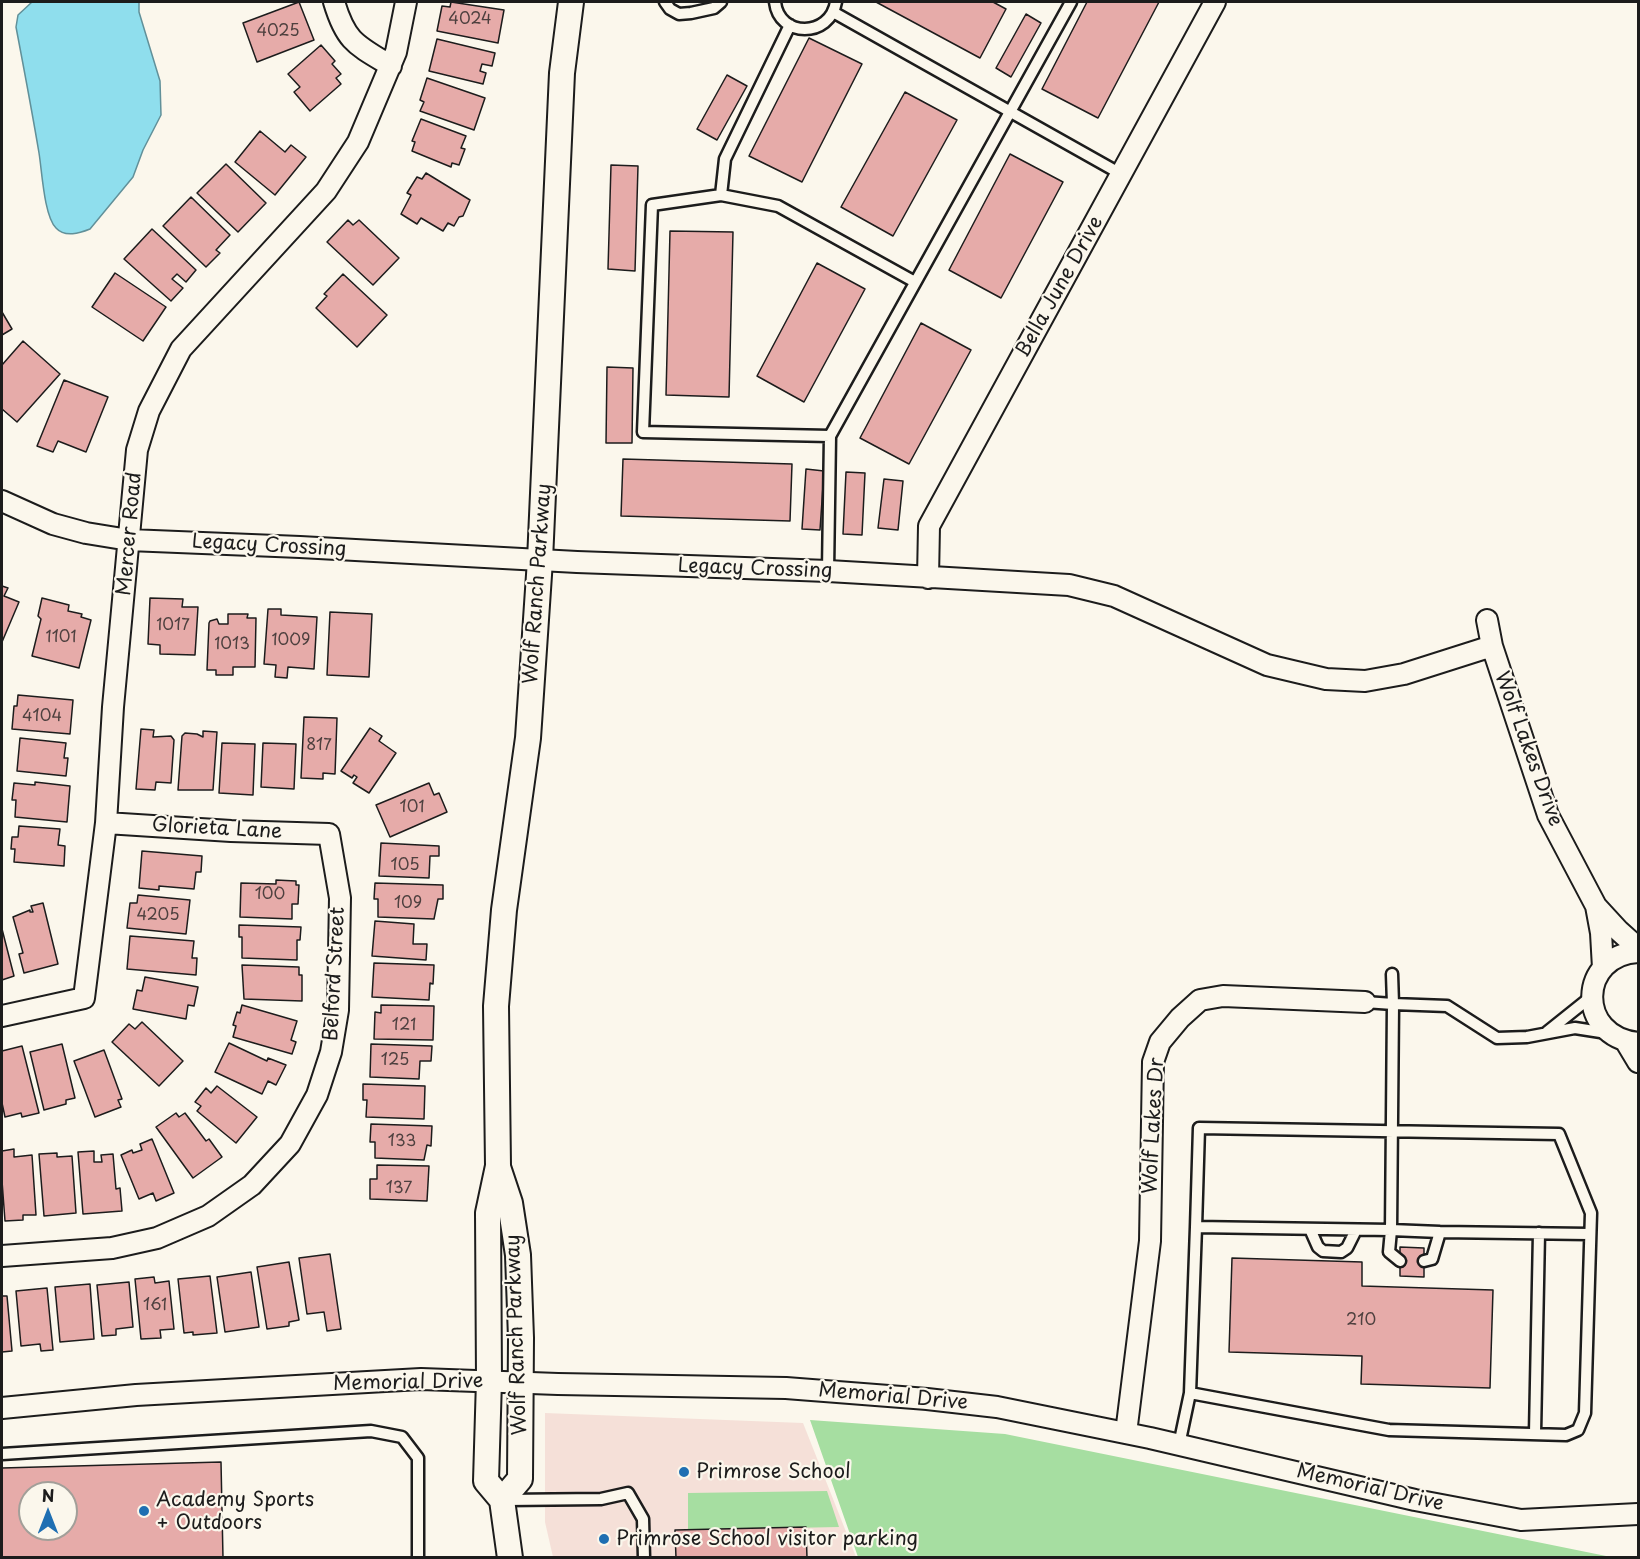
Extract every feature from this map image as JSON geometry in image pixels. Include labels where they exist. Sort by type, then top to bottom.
[{"type":"street","points":[[334,2],[340,24],[355,44],[391,66]]},
{"type":"street","name":"Mercer Road","points":[[2,1016],[84,998],[106,823],[113,707],[137,450],[149,411],[181,349],[326,191],[358,142],[396,52],[406,2]]},
{"type":"street","name":"Wolf Ranch Parkway","points":[[510,1557],[502,1500],[486,1481],[489,1380],[488,1213],[498,1166],[496,1006],[505,900],[528,738],[540,560],[562,73],[571,2]]},
{"type":"street","name":"Bella June Drive","points":[[928,578],[929,526],[1215,2]]},
{"type":"street","name":"Legacy Crossing","points":[[2,501],[53,524],[86,533],[129,540],[828,571],[1069,585],[1114,596],[1267,665],[1326,679],[1365,681],[1404,674],[1492,646]]},
{"type":"street","name":"Wolf Lakes Drive","points":[[1487,620],[1492,646],[1548,815],[1596,906],[1638,948]]},
{"type":"street","name":"Glorieta Lane","points":[[106,823],[231,831],[329,834]]},
{"type":"street","name":"Belford Street","points":[[2,1256],[112,1248],[157,1238],[208,1216],[252,1185],[290,1144],[316,1095],[331,1052],[338,1010],[340,898],[329,834]]},
{"type":"street","name":"Wolf Lakes Drive","points":[[1596,906],[1601,933],[1603,968]]},
{"type":"street","points":[[1638,952],[1614,958],[1603,968],[1595,981],[1592,996],[1594,1011],[1601,1025],[1625,1039],[1638,1062]]},
{"type":"street","name":"Wolf Lakes Dr","points":[[1126,1433],[1150,1241],[1153,1062],[1160,1042],[1180,1018],[1200,1000],[1223,996],[1365,1002]]},
{"type":"street","name":"Wolf Ranch Parkway","points":[[498,1166],[510,1203],[518,1254],[521,1382],[520,1479],[502,1500]]},
{"type":"street","name":"Memorial Drive","points":[[2,1408],[136,1395],[422,1379],[786,1388],[927,1398],[997,1407],[1126,1433],[1414,1500],[1521,1520],[1638,1514]]},
{"type":"lane","points":[[665,2],[670,9],[679,14],[714,8],[721,2]]},
{"type":"lane","points":[[775,2],[780,15],[790,25],[804,29],[823,24],[834,7],[1009,112],[1121,174]]},
{"type":"lane","points":[[828,571],[830,436],[1068,2]]},
{"type":"lane","points":[[721,195],[725,159],[790,25]]},
{"type":"lane","points":[[830,436],[644,432],[652,205],[721,195],[778,206],[915,282]]},
{"type":"lane","points":[[1392,974],[1394,1004],[1389,1252],[1400,1261]]},
{"type":"lane","points":[[1547,1032],[1592,996]]},
{"type":"lane","points":[[1365,1002],[1447,1006],[1497,1038],[1575,1029],[1625,1039]]},
{"type":"lane","points":[[1179,1445],[1190,1393],[1199,1128],[1559,1134],[1591,1213],[1586,1413],[1578,1430],[1566,1435],[1389,1430],[1190,1393]]},
{"type":"lane","points":[[1196,1227],[1589,1234]]},
{"type":"lane","points":[[1310,1229],[1318,1247],[1323,1251],[1341,1252],[1347,1248],[1356,1230]]},
{"type":"lane","points":[[1424,1261],[1432,1258],[1440,1232]]},
{"type":"lane","points":[[1535,1433],[1539,1233]]},
{"type":"lane","points":[[2,1454],[371,1431],[402,1437],[418,1458],[418,1557]]},
{"type":"lane","points":[[502,1500],[601,1499],[628,1493],[643,1519],[644,1557]]},
{"type":"shaded area","name":"Primrose School","points":[[545,1413],[803,1423],[856,1557],[553,1557],[545,1522]]},
{"type":"green space","points":[[810,1420],[1005,1434],[1611,1557],[858,1557]]},
{"type":"green space","points":[[827,1491],[839,1527],[688,1530],[688,1493]]},
{"type":"water","points":[[32,2],[139,2],[139,12],[160,81],[161,115],[143,150],[133,177],[90,229],[77,233],[68,234],[56,228],[46,204],[16,27],[18,15]]},
{"type":"building","points":[[299,2],[314,40],[257,62],[243,23]]},
{"type":"building","points":[[451,2],[504,10],[498,43],[437,31],[442,6],[450,7]]},
{"type":"building","points":[[876,2],[993,2],[1006,9],[980,58]]},
{"type":"building","points":[[1087,2],[1159,2],[1098,118],[1042,89]]},
{"type":"building","points":[[1026,14],[1041,23],[1011,77],[996,68]]},
{"type":"building","points":[[809,38],[862,64],[802,182],[749,156]]},
{"type":"building","points":[[437,39],[495,53],[492,66],[482,64],[480,71],[486,73],[483,84],[429,71]]},
{"type":"building","points":[[321,45],[335,61],[332,64],[341,74],[336,78],[341,84],[310,111],[294,92],[300,87],[288,74]]},
{"type":"building","points":[[727,75],[747,86],[717,140],[697,129]]},
{"type":"building","points":[[427,78],[485,98],[474,130],[420,111],[424,102],[420,100]]},
{"type":"building","points":[[905,92],[957,120],[893,236],[841,207]]},
{"type":"building","points":[[421,119],[466,136],[461,148],[465,149],[459,165],[452,163],[451,167],[412,151],[415,142],[412,141]]},
{"type":"building","points":[[260,131],[285,152],[291,145],[306,157],[275,195],[235,162]]},
{"type":"building","points":[[1010,154],[1063,182],[1001,298],[949,270]]},
{"type":"building","points":[[226,164],[266,203],[238,232],[197,193]]},
{"type":"building","points":[[611,165],[638,166],[635,271],[608,269]]},
{"type":"building","points":[[426,173],[470,200],[463,216],[459,217],[454,226],[448,223],[443,231],[421,218],[417,224],[401,214],[411,195],[407,193],[417,177],[422,179]]},
{"type":"building","points":[[191,197],[230,235],[216,250],[220,253],[206,267],[163,226]]},
{"type":"building","points":[[348,220],[353,225],[359,220],[399,258],[373,285],[327,242]]},
{"type":"building","points":[[152,229],[196,270],[186,282],[177,274],[172,279],[183,288],[171,301],[124,259]]},
{"type":"building","points":[[670,231],[733,232],[729,397],[666,395]]},
{"type":"building","points":[[817,263],[865,289],[804,402],[757,376]]},
{"type":"building","points":[[115,273],[166,307],[143,341],[92,307]]},
{"type":"building","points":[[343,274],[387,315],[357,347],[316,308],[327,296],[324,294]]},
{"type":"building","points":[[2,312],[12,329],[2,335]]},
{"type":"building","points":[[921,323],[971,350],[909,464],[860,438]]},
{"type":"building","points":[[23,341],[60,374],[17,422],[2,409],[2,365]]},
{"type":"building","points":[[607,367],[633,368],[632,443],[606,443]]},
{"type":"building","points":[[64,380],[108,397],[86,452],[58,441],[53,452],[37,446]]},
{"type":"building","points":[[623,459],[792,464],[790,521],[621,516]]},
{"type":"building","points":[[806,469],[824,471],[820,530],[802,529]]},
{"type":"building","points":[[846,472],[865,473],[862,535],[843,534]]},
{"type":"building","points":[[884,479],[903,481],[898,530],[878,528]]},
{"type":"building","points":[[2,586],[8,588],[4,596],[19,602],[2,642]]},
{"type":"building","points":[[42,598],[69,605],[68,611],[82,614],[81,617],[91,620],[79,668],[32,656],[41,619],[38,616]]},
{"type":"building","points":[[150,598],[183,599],[182,607],[198,607],[195,655],[160,654],[160,645],[148,644]]},
{"type":"building","points":[[268,609],[281,609],[281,615],[317,617],[314,669],[288,667],[287,678],[275,677],[276,665],[264,664]]},
{"type":"building","points":[[330,612],[372,614],[369,677],[327,675]]},
{"type":"building","points":[[228,614],[248,614],[247,618],[256,618],[255,667],[233,667],[233,675],[216,675],[216,670],[207,670],[209,623],[217,619],[219,624],[228,624]]},
{"type":"building","points":[[18,695],[73,700],[70,734],[12,729],[14,706],[17,706]]},
{"type":"building","points":[[304,717],[337,718],[335,774],[323,773],[323,779],[301,778]]},
{"type":"building","points":[[370,728],[382,736],[379,741],[396,753],[369,793],[353,783],[357,777],[354,775],[352,778],[341,771]]},
{"type":"building","points":[[141,729],[154,730],[153,737],[171,736],[174,740],[171,783],[156,782],[155,790],[136,789]]},
{"type":"building","points":[[203,731],[217,732],[213,790],[178,790],[182,736],[185,733],[203,737]]},
{"type":"building","points":[[20,738],[66,743],[64,758],[68,758],[66,776],[17,771]]},
{"type":"building","points":[[222,743],[255,744],[253,795],[219,793]]},
{"type":"building","points":[[263,743],[296,744],[294,789],[261,787]]},
{"type":"building","points":[[35,782],[70,786],[67,822],[15,817],[16,800],[12,800],[14,783],[35,785]]},
{"type":"building","points":[[429,783],[434,795],[439,793],[447,812],[390,837],[376,805]]},
{"type":"building","points":[[19,826],[60,829],[58,845],[65,846],[64,866],[14,862],[15,849],[11,849],[12,837],[18,837]]},
{"type":"building","points":[[381,843],[439,846],[439,856],[430,856],[429,878],[379,876]]},
{"type":"building","points":[[142,851],[202,856],[201,872],[196,872],[194,889],[159,886],[159,890],[139,888]]},
{"type":"building","points":[[276,880],[296,881],[296,885],[299,885],[298,904],[292,904],[292,919],[240,917],[241,883],[276,884]]},
{"type":"building","points":[[375,883],[443,885],[443,899],[438,899],[434,919],[378,917],[378,899],[374,899]]},
{"type":"building","points":[[138,895],[190,900],[186,934],[127,928],[130,903],[137,903]]},
{"type":"building","points":[[43,903],[58,964],[24,973],[19,954],[23,953],[13,917],[30,910],[33,912],[31,906]]},
{"type":"building","points":[[375,921],[414,924],[413,944],[427,944],[426,960],[372,956]]},
{"type":"building","points":[[239,925],[301,927],[300,940],[297,940],[297,960],[242,958],[242,937],[239,937]]},
{"type":"building","points":[[2,929],[14,976],[2,980]]},
{"type":"building","points":[[130,936],[194,941],[192,958],[197,958],[196,975],[127,969]]},
{"type":"building","points":[[374,963],[434,965],[429,1000],[372,997]]},
{"type":"building","points":[[242,965],[299,967],[299,975],[302,975],[302,1001],[244,999]]},
{"type":"building","points":[[145,977],[198,987],[194,1006],[188,1005],[186,1019],[133,1009],[137,990],[142,991]]},
{"type":"building","points":[[242,1005],[297,1021],[291,1040],[296,1042],[292,1054],[233,1037],[236,1026],[233,1025]]},
{"type":"building","points":[[381,1005],[434,1006],[433,1040],[374,1039],[375,1012],[381,1013]]},
{"type":"building","points":[[142,1022],[183,1061],[159,1086],[112,1042],[129,1024],[135,1029]]},
{"type":"building","points":[[229,1043],[267,1061],[268,1058],[286,1065],[276,1085],[268,1081],[262,1094],[215,1072]]},
{"type":"building","points":[[62,1044],[75,1098],[66,1100],[66,1104],[44,1110],[30,1052]]},
{"type":"building","points":[[371,1044],[432,1046],[431,1061],[420,1061],[419,1079],[370,1077]]},
{"type":"building","points":[[22,1046],[39,1113],[22,1117],[21,1113],[5,1117],[2,1103],[2,1051]]},
{"type":"building","points":[[104,1050],[122,1099],[118,1100],[121,1107],[95,1117],[74,1061]]},
{"type":"building","points":[[363,1084],[425,1086],[424,1119],[366,1117],[367,1100],[363,1100]]},
{"type":"building","points":[[217,1086],[257,1117],[236,1143],[197,1111],[201,1106],[195,1102],[206,1088],[211,1093]]},
{"type":"building","points":[[176,1113],[179,1117],[185,1113],[206,1141],[209,1139],[222,1157],[193,1178],[156,1127]]},
{"type":"building","points":[[371,1124],[432,1126],[431,1146],[427,1145],[424,1160],[375,1158],[375,1142],[370,1142]]},
{"type":"building","points":[[152,1139],[174,1193],[156,1201],[153,1193],[139,1199],[121,1155],[132,1150],[133,1153],[142,1150],[140,1144]]},
{"type":"building","points":[[14,1149],[14,1157],[32,1155],[36,1215],[23,1215],[23,1220],[5,1221],[2,1151]]},
{"type":"building","points":[[94,1151],[94,1162],[102,1162],[101,1155],[113,1154],[116,1189],[120,1188],[122,1211],[83,1214],[78,1152]]},
{"type":"building","points":[[57,1153],[57,1157],[72,1156],[76,1213],[44,1216],[39,1154]]},
{"type":"building","points":[[377,1165],[429,1166],[427,1201],[370,1199],[370,1179],[377,1179]]},
{"type":"building","points":[[1400,1247],[1424,1248],[1424,1277],[1400,1276]]},
{"type":"building","points":[[330,1254],[341,1329],[327,1331],[324,1312],[307,1314],[299,1258]]},
{"type":"building","points":[[1232,1258],[1362,1262],[1362,1286],[1493,1290],[1490,1388],[1361,1384],[1362,1356],[1229,1352]]},
{"type":"building","points":[[289,1262],[299,1320],[289,1322],[289,1326],[267,1329],[257,1267]]},
{"type":"building","points":[[251,1272],[259,1327],[225,1332],[217,1277]]},
{"type":"building","points":[[210,1276],[217,1333],[193,1335],[193,1332],[184,1333],[178,1279]]},
{"type":"building","points":[[154,1277],[155,1283],[169,1281],[174,1329],[160,1330],[161,1338],[141,1339],[135,1279]]},
{"type":"building","points":[[129,1282],[133,1327],[116,1329],[116,1335],[102,1336],[97,1285]]},
{"type":"building","points":[[90,1284],[94,1339],[60,1342],[55,1287]]},
{"type":"building","points":[[47,1288],[53,1350],[41,1351],[40,1344],[21,1346],[16,1291]]},
{"type":"building","points":[[2,1296],[7,1296],[12,1351],[2,1352]]},
{"type":"building","name":"Academy Sports + Outdoors","points":[[221,1462],[223,1558],[2,1558],[2,1468]]},
{"type":"building","points":[[806,1527],[807,1558],[676,1558],[675,1530]]},
{"type":"place","name":"Primrose School","points":[[684,1472]]},
{"type":"place","name":"Academy Sports + Outdoors","points":[[144,1511]]},
{"type":"place","name":"Primrose School visitor parking","points":[[604,1539]]}]
